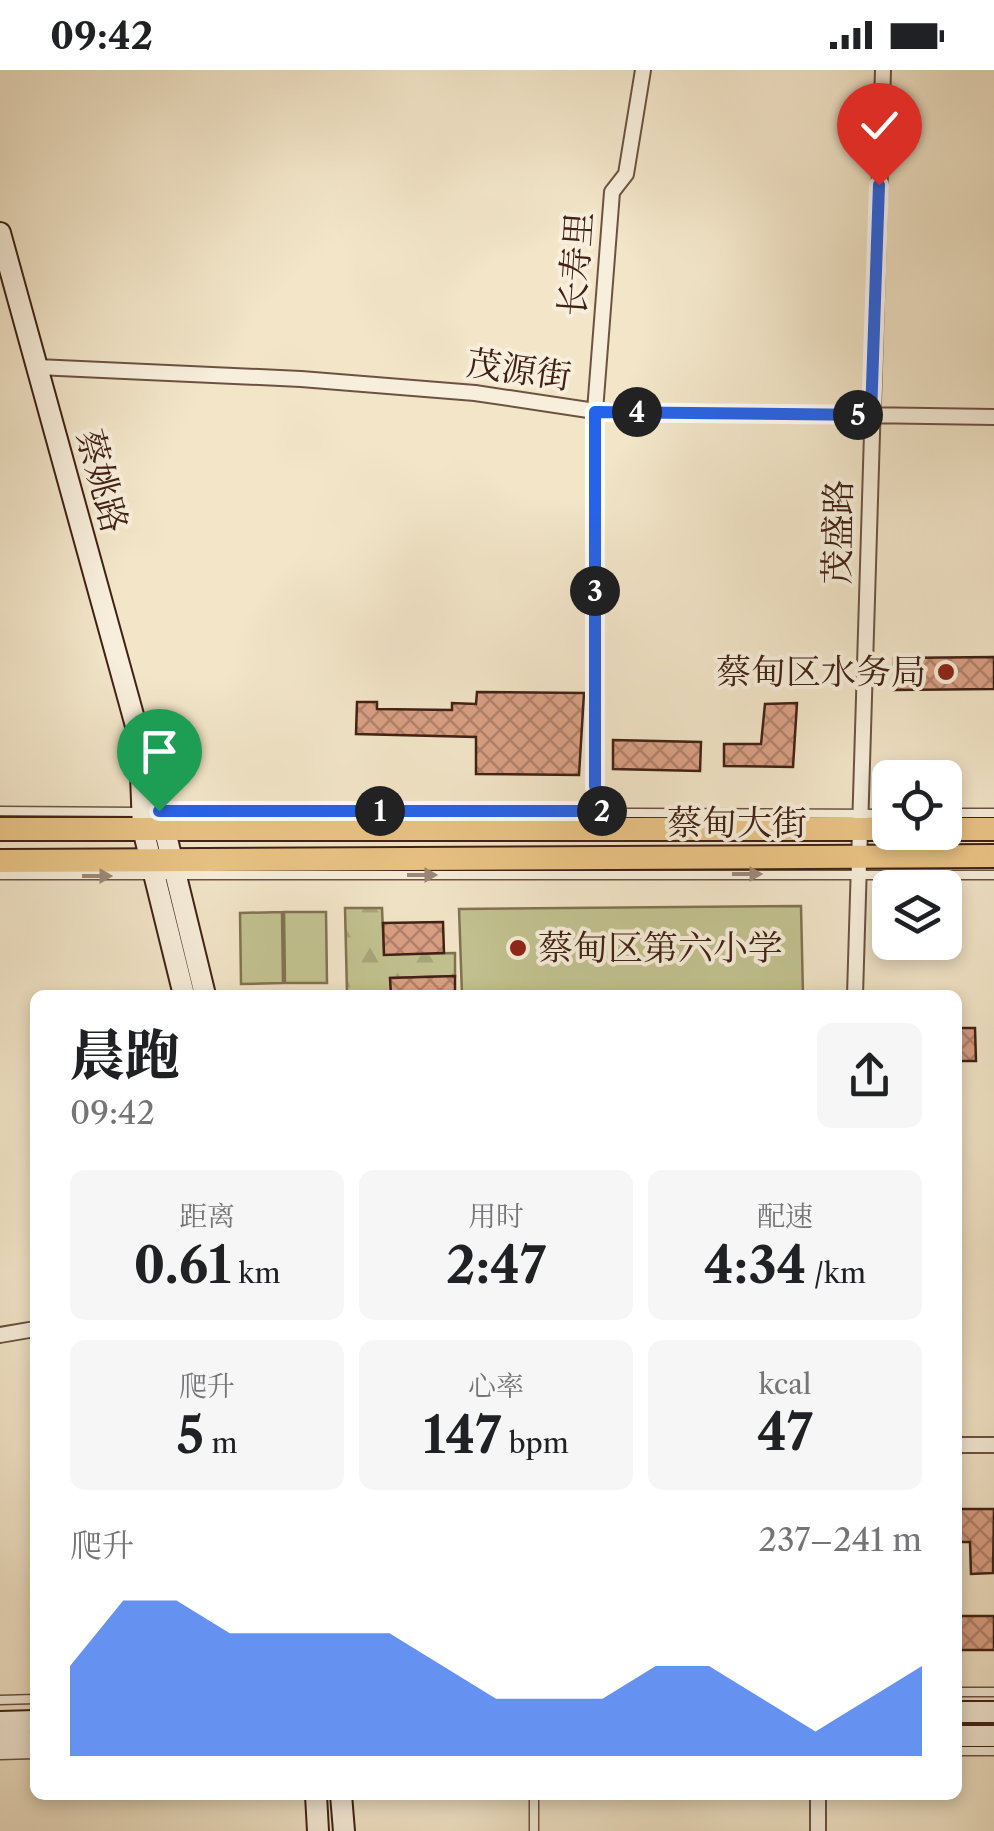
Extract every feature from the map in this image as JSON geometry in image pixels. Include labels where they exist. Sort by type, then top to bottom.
[{"type":"main road","name":"蔡甸大街","points":[[0,830],[152,821],[602,820],[872,824]]},
{"type":"main road","points":[[962,828],[994,828]]},
{"type":"main road","name":"蔡甸大街","points":[[0,861],[162,869],[862,865],[994,856]]},
{"type":"street","name":"长寿里","points":[[602,820],[595,786],[595,412],[612,192],[626,174],[644,70]]},
{"type":"street","name":"茂盛路","points":[[855,990],[883,70]]},
{"type":"street","name":"蔡姚路","points":[[0,233],[140,747],[183,990]]},
{"type":"street","name":"茂源街","points":[[37,367],[320,380],[475,393],[595,412],[994,417]]},
{"type":"street","name":"蔡姚路","points":[[162,869],[202,990]]},
{"type":"street","points":[[0,1336],[30,1330]]},
{"type":"street","points":[[962,1445],[994,1445]]},
{"type":"street","points":[[962,1712],[994,1712]]},
{"type":"street","points":[[0,1722],[30,1721]]},
{"type":"street","points":[[962,1736],[994,1736]]},
{"type":"street","points":[[0,1741],[30,1741]]},
{"type":"street","points":[[316,1800],[318,1831]]},
{"type":"street","points":[[342,1800],[344,1831]]},
{"type":"street","points":[[818,1800],[818,1831]]},
{"type":"lane","points":[[0,811],[152,821]]},
{"type":"lane","points":[[962,813],[994,812]]},
{"type":"lane","points":[[862,822],[872,819]]},
{"type":"lane","points":[[862,865],[994,875]]},
{"type":"lane","points":[[0,875],[162,869]]},
{"type":"lane","points":[[962,1692],[994,1692]]},
{"type":"lane","points":[[0,1700],[30,1699]]},
{"type":"lane","points":[[962,1751],[994,1751]]},
{"type":"lane","points":[[0,1754],[30,1754]]},
{"type":"lane","points":[[534,1800],[534,1831]]},
{"type":"green space","points":[[801,906],[803,990],[462,990],[459,909]]},
{"type":"green space","points":[[345,908],[382,908],[384,954],[455,953],[455,976],[391,978],[391,990],[347,990]]},
{"type":"green space","points":[[282,912],[283,983],[241,984],[240,913]]},
{"type":"green space","points":[[284,912],[326,912],[327,983],[285,983]]},
{"type":"building","points":[[994,657],[994,689],[894,690],[894,658]]},
{"type":"building","points":[[477,692],[584,693],[579,775],[476,774],[476,737],[356,734],[357,702],[377,702],[377,709],[452,710],[452,703],[476,704]]},
{"type":"building","points":[[797,703],[793,767],[724,766],[724,744],[761,744],[765,704]]},
{"type":"building","points":[[613,740],[701,742],[700,771],[613,769]]},
{"type":"building","points":[[443,922],[444,953],[384,955],[383,923]]},
{"type":"building","points":[[455,976],[455,990],[391,990],[390,978]]},
{"type":"building","points":[[962,1028],[975,1028],[976,1061],[962,1061]]},
{"type":"building","points":[[962,1509],[994,1509],[993,1573],[971,1574],[970,1542],[962,1542]]},
{"type":"building","points":[[962,1616],[994,1616],[994,1650],[962,1650]]},
{"type":"place","name":"蔡甸区水务局","points":[[946,672]]},
{"type":"place","name":"蔡甸区第六小学","points":[[518,948]]},
{"type":"route","points":[[159,811],[602,811],[595,786],[595,412],[871,415],[879,185]]}]
